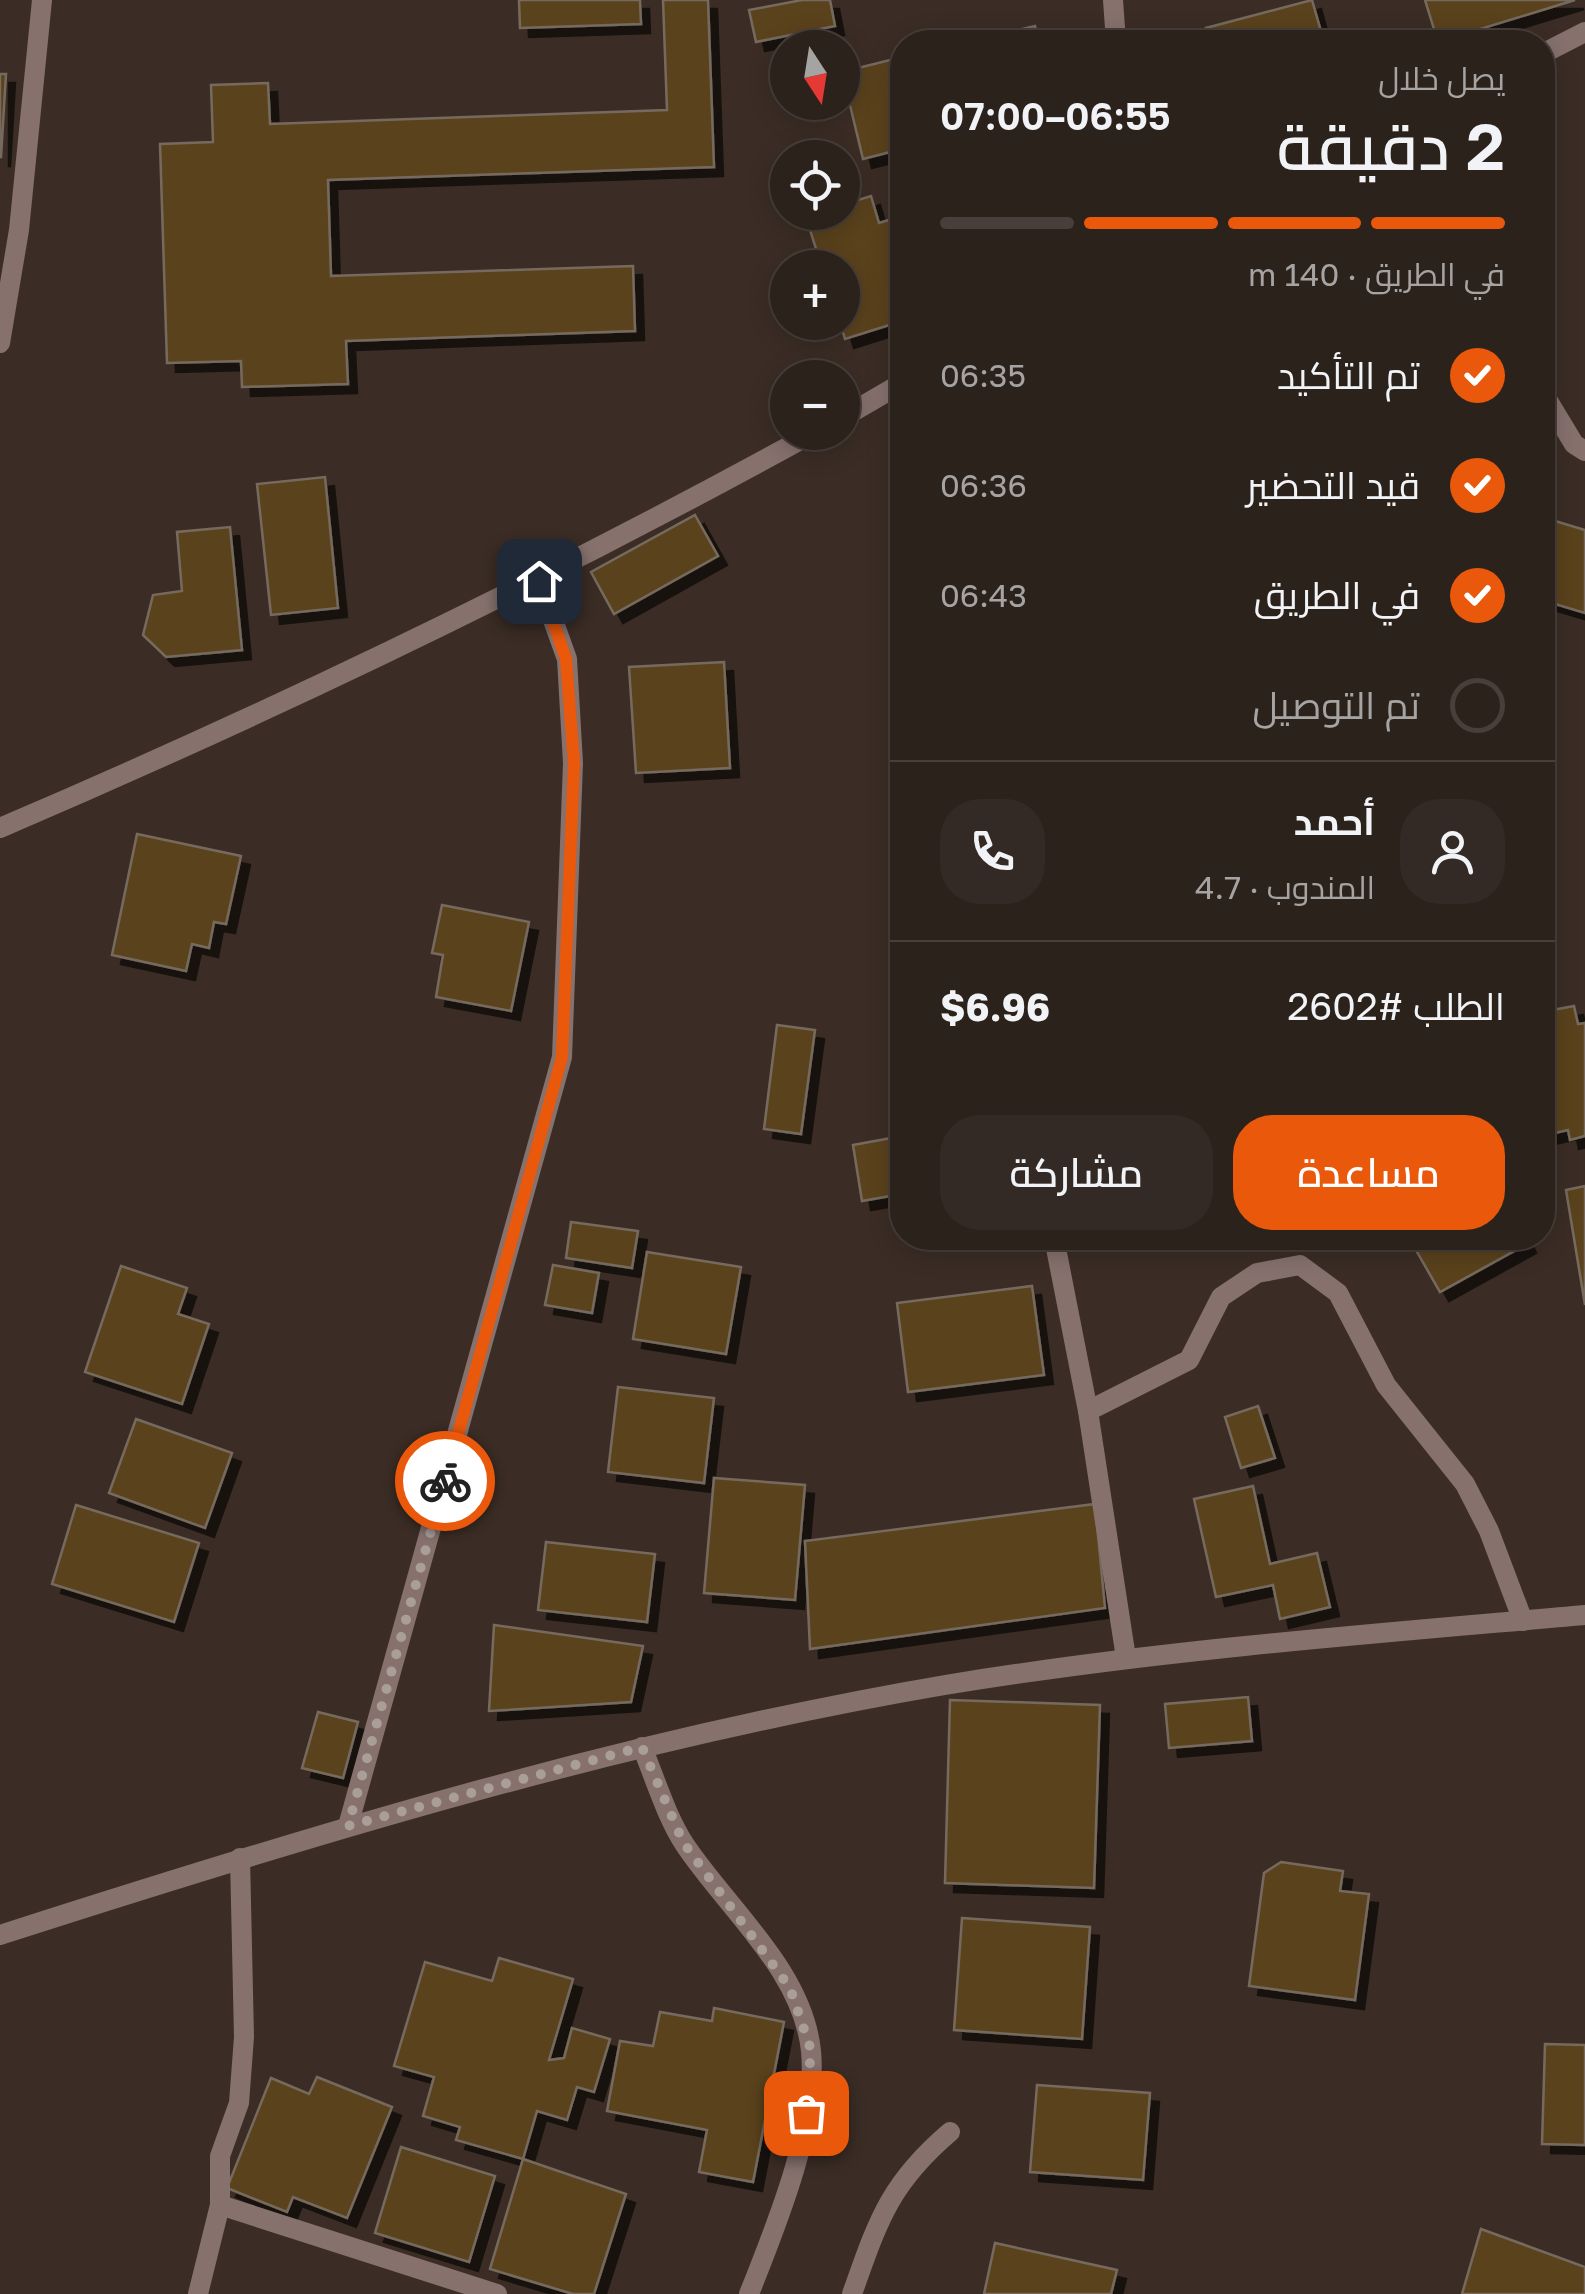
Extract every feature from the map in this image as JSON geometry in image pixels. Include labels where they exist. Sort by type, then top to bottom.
[{"type":"street","points":[[0,343],[10,228],[42,0]]},
{"type":"street","points":[[1114,0],[1115,30]]},
{"type":"street","points":[[1555,47],[1585,32]]},
{"type":"street","points":[[860,408],[890,390]]},
{"type":"street","points":[[1555,413],[1574,444],[1585,452]]},
{"type":"street","points":[[0,828],[156,762],[539,581],[783,450]]},
{"type":"street","points":[[348,1826],[562,1057],[574,763],[566,659],[539,581]]},
{"type":"street","points":[[1056,1250],[1088,1411],[1126,1658]]},
{"type":"street","points":[[1088,1411],[1189,1360],[1221,1297],[1257,1273],[1300,1265],[1338,1293],[1386,1385],[1465,1484],[1489,1531],[1523,1620]]},
{"type":"street","points":[[0,1935],[348,1826],[642,1747],[942,1686],[1126,1658],[1585,1615]]},
{"type":"street","points":[[642,1747],[683,1842],[790,1988],[811,2050],[806,2113],[776,2226],[750,2294]]},
{"type":"street","points":[[198,2294],[220,2205],[220,2156],[240,2103],[244,2037],[240,1858]]},
{"type":"street","points":[[852,2294],[882,2210],[912,2164],[950,2132]]},
{"type":"street","points":[[220,2205],[497,2294]]},
{"type":"building","points":[[519,0],[640,0],[641,24],[520,28]]},
{"type":"building","points":[[663,0],[708,0],[714,167],[328,180],[331,276],[633,266],[635,331],[346,341],[348,384],[242,387],[241,361],[167,363],[160,144],[213,142],[211,85],[268,83],[270,124],[667,110]]},
{"type":"building","points":[[802,0],[830,0],[835,26],[770,30],[770,39],[756,42],[749,10]]},
{"type":"building","points":[[1312,0],[1321,30],[1207,30]]},
{"type":"building","points":[[1425,0],[1575,0],[1477,30],[1434,30]]},
{"type":"building","points":[[890,60],[890,152],[863,159],[854,120],[860,120],[860,68]]},
{"type":"building","points":[[0,74],[6,74],[1,157],[0,157]]},
{"type":"building","points":[[871,196],[879,223],[890,220],[890,325],[860,334],[860,250],[816,250],[810,230],[860,230],[860,199]]},
{"type":"building","points":[[325,477],[338,608],[271,615],[257,484]]},
{"type":"building","points":[[695,515],[718,556],[614,614],[591,572]]},
{"type":"building","points":[[1555,521],[1585,530],[1585,613],[1555,604]]},
{"type":"building","points":[[230,527],[242,650],[166,657],[143,635],[153,595],[182,591],[177,532]]},
{"type":"building","points":[[724,662],[730,768],[636,773],[629,667]]},
{"type":"building","points":[[137,834],[241,856],[226,924],[214,922],[209,948],[192,944],[186,971],[112,955]]},
{"type":"building","points":[[442,905],[529,922],[511,1011],[436,997],[443,955],[432,953]]},
{"type":"building","points":[[1574,1006],[1578,1024],[1585,1023],[1585,1136],[1570,1140],[1568,1130],[1555,1133],[1555,1010]]},
{"type":"building","points":[[777,1025],[815,1030],[801,1134],[764,1129]]},
{"type":"building","points":[[890,1138],[890,1196],[862,1201],[853,1145]]},
{"type":"building","points":[[1585,1186],[1585,1305],[1566,1190]]},
{"type":"building","points":[[571,1222],[638,1231],[632,1268],[566,1258]]},
{"type":"building","points":[[1416,1250],[1516,1250],[1440,1292]]},
{"type":"building","points":[[647,1252],[741,1267],[726,1354],[633,1339]]},
{"type":"building","points":[[553,1265],[599,1273],[592,1313],[545,1305]]},
{"type":"building","points":[[121,1266],[187,1288],[178,1314],[209,1324],[182,1404],[85,1372]]},
{"type":"building","points":[[1032,1286],[1044,1375],[908,1392],[897,1303]]},
{"type":"building","points":[[618,1387],[714,1398],[704,1483],[608,1472]]},
{"type":"building","points":[[1258,1406],[1275,1458],[1241,1468],[1225,1417]]},
{"type":"building","points":[[136,1419],[232,1453],[205,1528],[109,1493]]},
{"type":"building","points":[[714,1478],[805,1485],[795,1600],[704,1593]]},
{"type":"building","points":[[1253,1486],[1270,1564],[1317,1553],[1330,1607],[1280,1619],[1273,1585],[1216,1597],[1194,1499]]},
{"type":"building","points":[[1095,1504],[1105,1608],[810,1649],[805,1541]]},
{"type":"building","points":[[76,1505],[199,1543],[174,1622],[52,1584]]},
{"type":"building","points":[[546,1542],[655,1554],[647,1622],[538,1610]]},
{"type":"building","points":[[494,1625],[643,1646],[631,1702],[489,1711]]},
{"type":"building","points":[[1248,1697],[1252,1741],[1169,1748],[1165,1704]]},
{"type":"building","points":[[950,1700],[1100,1705],[1094,1888],[945,1883]]},
{"type":"building","points":[[318,1712],[358,1722],[343,1778],[302,1768]]},
{"type":"building","points":[[1281,1862],[1343,1871],[1340,1891],[1369,1894],[1355,2000],[1249,1986],[1264,1873]]},
{"type":"building","points":[[962,1918],[1090,1927],[1082,2039],[954,2030]]},
{"type":"building","points":[[499,1958],[573,1979],[549,2060],[564,2058],[572,2028],[610,2039],[594,2092],[577,2087],[567,2120],[537,2111],[523,2159],[456,2140],[460,2127],[423,2116],[434,2077],[394,2066],[425,1962],[492,1981]]},
{"type":"building","points":[[714,2008],[784,2022],[753,2182],[699,2172],[707,2130],[607,2111],[620,2041],[653,2046],[660,2012],[712,2021]]},
{"type":"building","points":[[1545,2044],[1585,2045],[1585,2145],[1542,2144]]},
{"type":"building","points":[[317,2077],[392,2107],[347,2218],[293,2197],[287,2212],[227,2188],[271,2078],[309,2094]]},
{"type":"building","points":[[1037,2085],[1150,2093],[1143,2180],[1030,2172]]},
{"type":"building","points":[[401,2147],[495,2176],[469,2262],[375,2233]]},
{"type":"building","points":[[523,2159],[626,2194],[594,2294],[573,2294],[490,2269]]},
{"type":"building","points":[[1481,2229],[1585,2267],[1585,2294],[1462,2294]]},
{"type":"building","points":[[995,2243],[1117,2270],[1111,2294],[984,2294]]},
{"type":"way so far","points":[[445,1481],[348,1826],[642,1747],[683,1842],[790,1988],[811,2050],[806,2113]]},
{"type":"route","points":[[445,1481],[562,1057],[570,950],[574,763],[566,659],[539,581]]}]
